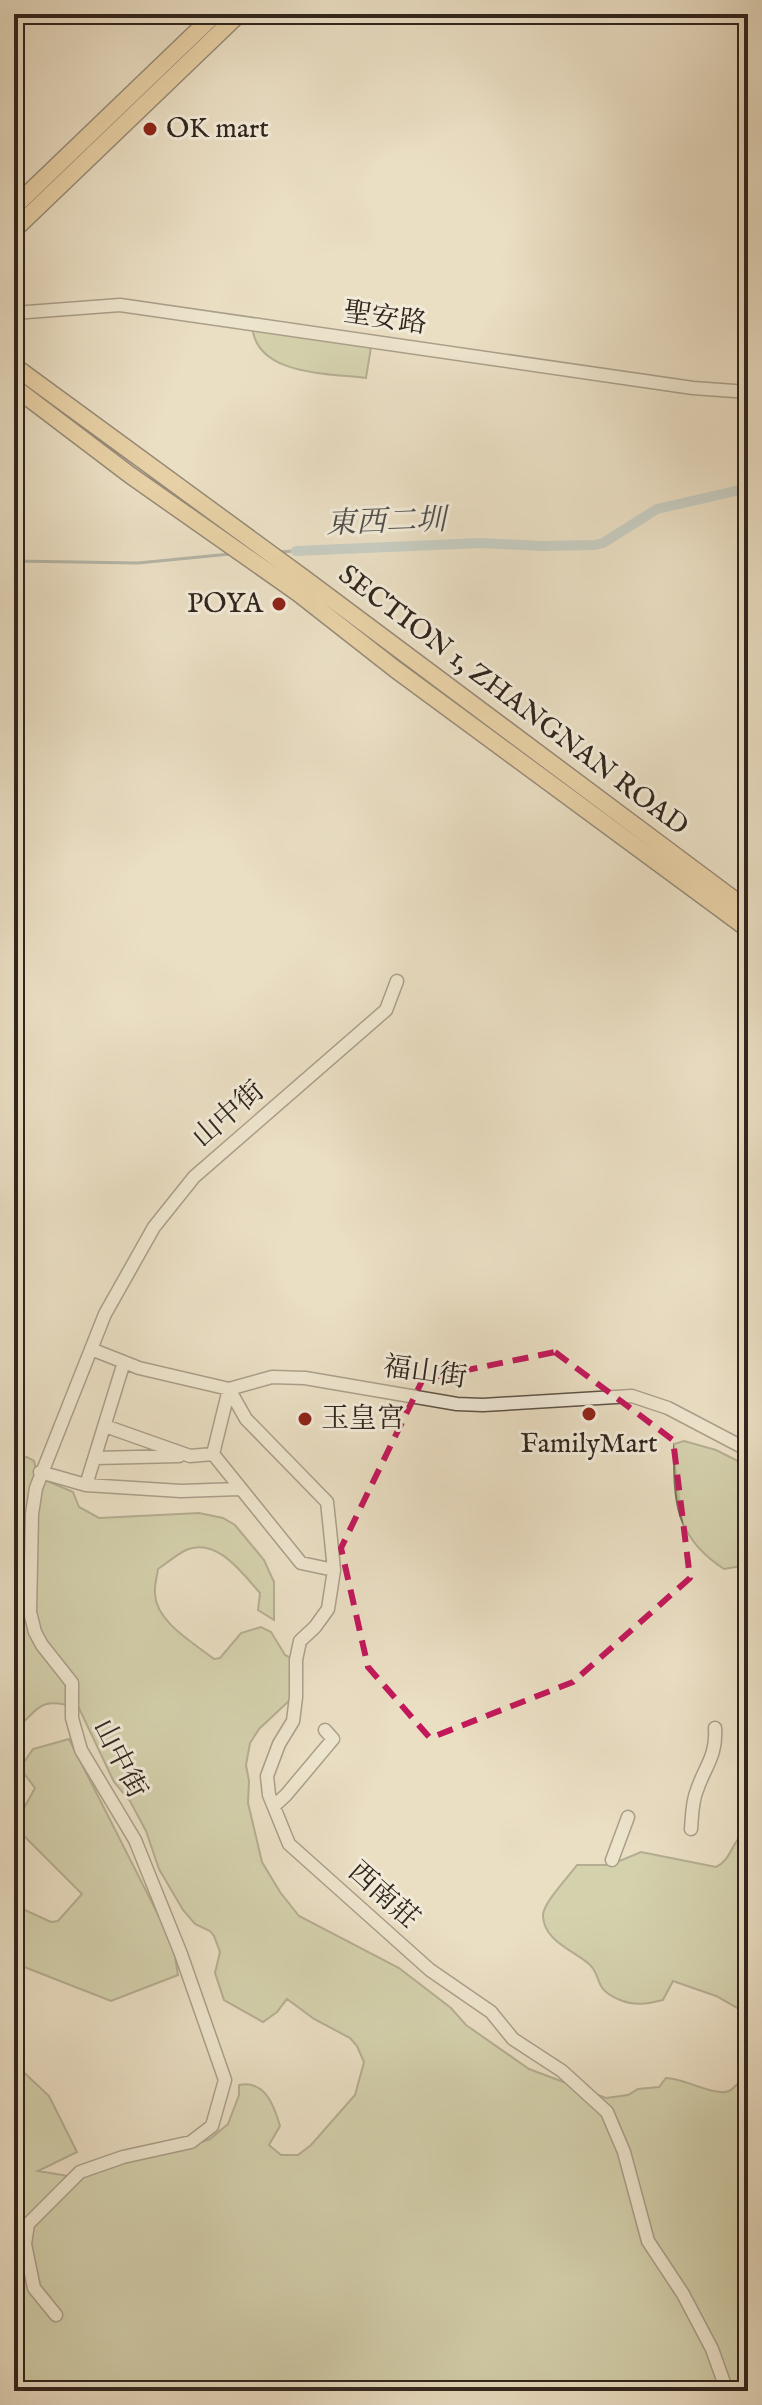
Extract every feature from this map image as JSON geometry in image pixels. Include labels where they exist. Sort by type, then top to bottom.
[{"type":"main road","points":[[14,207],[215,14]]},
{"type":"main road","points":[[14,230],[239,14]]},
{"type":"main road","name":"SECTION 1, ZHANGNAN ROAD","points":[[14,366],[748,910]]},
{"type":"main road","name":"SECTION 1, ZHANGNAN ROAD","points":[[14,387],[130,475],[298,593],[395,669],[748,929]]},
{"type":"street","name":"聖安路","points":[[14,313],[120,305],[693,388],[748,392]]},
{"type":"street","name":"山中街","points":[[56,2315],[34,2288],[25,2244],[28,2224],[80,2172],[123,2157],[191,2142],[212,2126],[225,2080],[181,1954],[135,1840],[81,1750],[72,1718],[72,1683],[35,1632],[30,1612],[30,1559],[32,1514],[40,1472],[105,1314],[154,1227],[194,1177],[386,1010],[397,981]]},
{"type":"street","name":"福山街","points":[[91,1349],[139,1368],[229,1389],[272,1377],[305,1378],[457,1404],[632,1396],[668,1408],[748,1450]]},
{"type":"street","points":[[86,1485],[124,1362]]},
{"type":"street","points":[[213,1454],[229,1389]]},
{"type":"street","name":"西南莊","points":[[229,1389],[246,1419],[327,1502],[334,1570],[328,1609],[300,1641],[293,1721],[279,1744],[267,1776],[269,1795],[289,1844],[430,1970],[491,2012],[513,2039],[562,2071],[607,2112],[624,2152],[648,2241],[683,2294],[712,2349],[727,2391]]},
{"type":"street","points":[[105,1426],[190,1456]]},
{"type":"street","points":[[95,1458],[213,1454]]},
{"type":"street","points":[[213,1454],[301,1563],[334,1570]]},
{"type":"street","points":[[40,1472],[86,1485],[181,1491],[239,1489]]},
{"type":"street","points":[[691,1829],[696,1791],[708,1769],[716,1744],[715,1728]]},
{"type":"street","points":[[274,1806],[333,1739],[325,1730]]},
{"type":"street","points":[[612,1860],[628,1817]]},
{"type":"highlighted area","points":[[555,1352],[673,1440],[690,1578],[573,1682],[430,1738],[368,1667],[341,1548],[423,1379]]},
{"type":"green space","points":[[252,325],[372,341],[366,378],[296,369],[279,363],[256,342]]},
{"type":"green space","points":[[684,1441],[716,1450],[748,1466],[748,1565],[724,1569],[707,1556],[686,1529],[676,1499],[674,1464],[674,1444]]},
{"type":"green space","points":[[27,1457],[34,1461],[38,1477],[73,1492],[79,1507],[99,1518],[199,1513],[223,1518],[235,1525],[264,1560],[274,1582],[274,1620],[258,1610],[260,1593],[245,1576],[228,1559],[208,1548],[186,1550],[158,1569],[155,1594],[157,1604],[169,1623],[214,1659],[220,1658],[241,1633],[261,1627],[271,1632],[285,1655],[300,1663],[290,1700],[259,1729],[250,1743],[246,1765],[248,1803],[262,1862],[299,1916],[399,1968],[451,2008],[466,2025],[529,2069],[606,2098],[659,2087],[666,2078],[708,2090],[729,2091],[748,2074],[748,2391],[14,2391],[14,2063],[49,2096],[77,2152],[38,2171],[74,2177],[118,2157],[165,2154],[210,2139],[228,2124],[239,2095],[239,2085],[248,2084],[262,2090],[275,2110],[280,2126],[269,2145],[281,2155],[298,2155],[311,2145],[355,2095],[364,2062],[350,2038],[314,2019],[287,1999],[277,2012],[263,2022],[224,2000],[215,1973],[220,1952],[214,1936],[195,1924],[183,1910],[159,1869],[146,1831],[130,1801],[114,1782],[79,1708],[56,1703],[42,1706],[14,1731],[14,1458]]},
{"type":"green space","points":[[69,1739],[173,1944],[178,1975],[111,2001],[14,1963],[14,1905],[51,1922],[58,1921],[82,1894],[17,1829],[35,1788],[20,1768],[33,1749]]},
{"type":"green space","points":[[748,1831],[748,2014],[716,1996],[673,1981],[663,2000],[641,2004],[620,2000],[605,1991],[593,1969],[548,1932],[544,1911],[577,1865],[610,1865],[641,1852],[716,1867]]},
{"type":"waterway","name":"東西二圳","points":[[296,551],[480,543],[595,545],[657,509],[748,488]]},
{"type":"waterway","name":"東西二圳","points":[[277,552],[296,551]]},
{"type":"waterway","name":"東西二圳","points":[[14,561],[138,563],[230,554]]},
{"type":"place","name":"OK mart","points":[[150,129]]},
{"type":"place","name":"POYA","points":[[279,604]]},
{"type":"place","name":"FamilyMart","points":[[589,1414]]},
{"type":"place","name":"玉皇宮","points":[[305,1419]]}]
